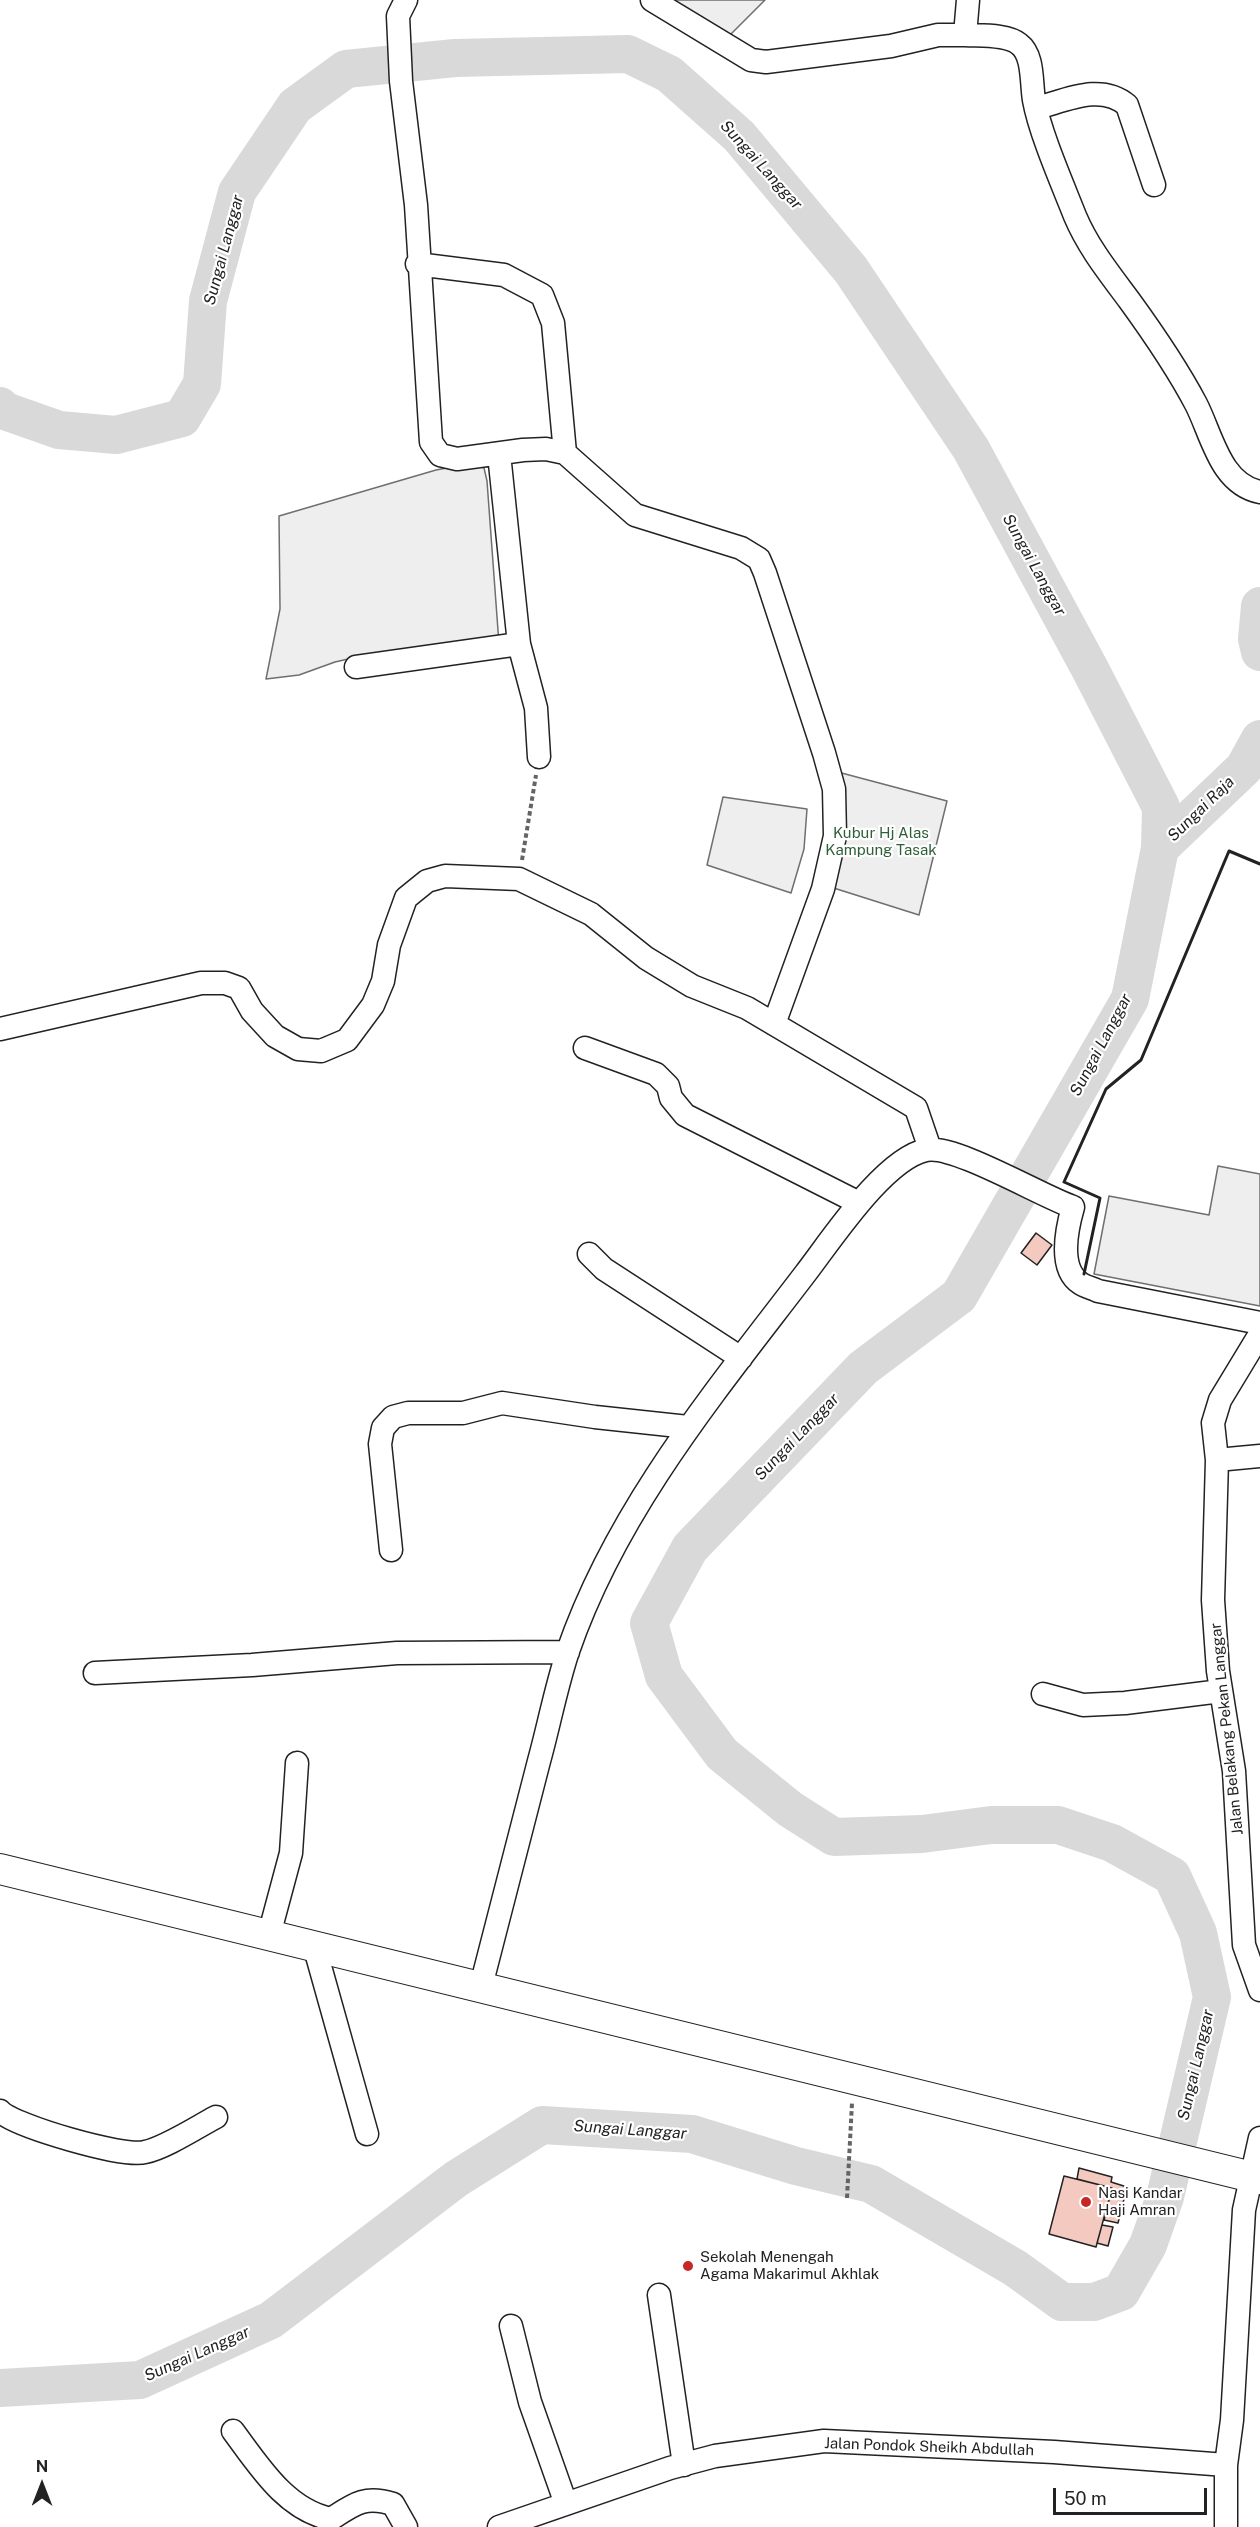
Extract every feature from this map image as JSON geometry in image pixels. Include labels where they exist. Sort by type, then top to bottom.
[{"type":"main road","points":[[0,1869],[1256,2178]]},
{"type":"street","points":[[406,0],[398,16],[401,81],[414,183],[417,264],[431,442],[440,455],[457,459],[546,449],[565,453],[635,515],[741,548],[759,559],[765,573],[827,762],[834,789],[835,836],[824,890],[774,1024]]},
{"type":"street","points":[[652,0],[751,60],[766,62],[891,46],[938,35],[965,35],[1011,40],[1020,44],[1029,62],[1037,108],[1062,181],[1091,248],[1158,341],[1196,404],[1219,457],[1231,475],[1244,487],[1260,492]]},
{"type":"street","points":[[965,35],[968,0]]},
{"type":"street","points":[[1037,108],[1089,95],[1110,93],[1118,97],[1128,105],[1154,185]]},
{"type":"street","points":[[417,264],[504,275],[542,295],[553,323],[565,453]]},
{"type":"street","points":[[499,454],[519,644],[537,708],[539,757]]},
{"type":"street","points":[[356,667],[519,644]]},
{"type":"street","points":[[0,1029],[201,983],[225,983],[239,988],[252,1011],[275,1036],[298,1048],[321,1051],[347,1040],[373,1005],[383,981],[389,945],[406,898],[427,881],[445,876],[519,879],[591,914],[646,958],[692,986],[747,1008],[916,1108],[930,1149]]},
{"type":"street","points":[[585,1047],[656,1074],[668,1086],[671,1098],[685,1115],[859,1203]]},
{"type":"street","points":[[481,1986],[568,1652],[605,1567],[648,1488],[688,1427],[859,1203],[897,1165],[912,1154],[930,1149],[960,1156],[1073,1207],[1066,1256],[1068,1270],[1080,1283],[1098,1291],[1260,1323]]},
{"type":"street","points":[[589,1254],[604,1269],[741,1358]]},
{"type":"street","name":"Jalan Belakang Pekan Langgar","points":[[1260,1334],[1220,1400],[1213,1423],[1217,1460],[1213,1600],[1221,1690],[1234,1771],[1244,1945],[1260,1990]]},
{"type":"street","points":[[391,1550],[380,1444],[383,1428],[393,1418],[408,1413],[463,1413],[502,1403],[595,1418],[688,1427]]},
{"type":"street","points":[[1217,1460],[1260,1456]]},
{"type":"street","points":[[95,1673],[252,1665],[397,1653],[568,1652]]},
{"type":"street","points":[[1043,1694],[1083,1705],[1221,1690]]},
{"type":"street","points":[[269,1935],[291,1853],[297,1763]]},
{"type":"street","points":[[314,1945],[367,2134]]},
{"type":"street","points":[[0,2111],[58,2136],[106,2150],[145,2153],[216,2117]]},
{"type":"street","points":[[1226,2527],[1226,2465],[1232,2420],[1244,2210],[1256,2178],[1260,2138]]},
{"type":"street","points":[[659,2295],[684,2465]]},
{"type":"street","points":[[511,2326],[530,2402],[566,2504]]},
{"type":"street","points":[[233,2431],[270,2481],[311,2515],[331,2519],[357,2503],[376,2498],[393,2504],[406,2527]]},
{"type":"street","name":"Jalan Pondok Sheikh Abdullah","points":[[499,2527],[684,2465],[716,2457],[824,2441],[1054,2452],[1226,2465]]},
{"type":"path","points":[[519,879],[539,757]]},
{"type":"path","points":[[847,2198],[853,2078]]},
{"type":"green space","points":[[663,0],[765,0],[724,41]]},
{"type":"green space","points":[[473,463],[484,468],[487,481],[499,644],[370,654],[335,662],[299,675],[266,679],[280,609],[279,516],[436,470]]},
{"type":"green space","name":"Kubur Hj Alas Kampung Tasak","points":[[834,771],[947,801],[919,915],[821,884]]},
{"type":"green space","name":"Kubur Hj Alas Kampung Tasak","points":[[723,797],[807,809],[804,849],[791,893],[707,865]]},
{"type":"green space","points":[[1218,1166],[1260,1174],[1260,1306],[1094,1274],[1109,1196],[1209,1215]]},
{"type":"building","points":[[1036,1233],[1052,1245],[1037,1265],[1021,1253]]},
{"type":"building","points":[[1079,2168],[1112,2177],[1111,2182],[1127,2187],[1118,2223],[1104,2220],[1112,2188],[1077,2179]]},
{"type":"building","points":[[1064,2176],[1112,2188],[1096,2247],[1049,2234]]},
{"type":"building","points":[[1102,2225],[1113,2227],[1108,2246],[1097,2243]]},
{"type":"waterway","name":"Sungai Langgar","points":[[0,406],[5,411],[59,430],[116,435],[182,418],[202,384],[208,301],[237,192],[295,106],[346,69],[455,58],[628,54],[669,74],[739,136],[851,270],[971,449],[1090,669],[1161,807],[1160,848],[1130,999],[959,1296],[863,1368],[690,1548],[649,1623],[664,1676],[722,1754],[790,1809],[834,1837],[922,1834],[991,1825],[1058,1825],[1112,1843],[1172,1876],[1198,1933],[1212,1997],[1165,2197],[1148,2245],[1121,2292],[1094,2302],[1062,2302],[1015,2268],[871,2184],[796,2166],[692,2134],[542,2125],[456,2179],[271,2320],[140,2380],[0,2388]]},
{"type":"waterway","name":"Sungai Raja","points":[[1260,606],[1257,639],[1260,652]]},
{"type":"waterway","name":"Sungai Raja","points":[[1160,848],[1244,768],[1260,739]]},
{"type":"wall","points":[[1084,1274],[1100,1198],[1064,1182],[1106,1089],[1141,1060],[1229,851],[1260,864]]},
{"type":"place","name":"Nasi Kandar Haji Amran","points":[[1086,2202]]},
{"type":"place","name":"Sekolah Menengah Agama Makarimul Akhlak","points":[[688,2266]]}]
